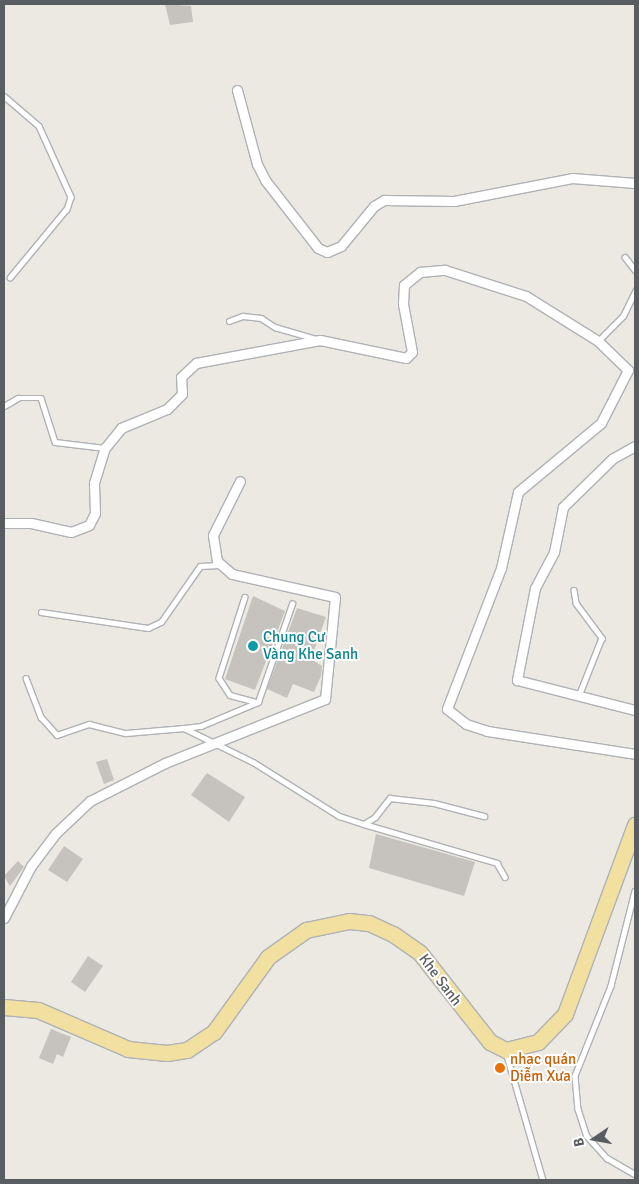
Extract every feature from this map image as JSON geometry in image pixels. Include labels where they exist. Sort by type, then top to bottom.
[{"type":"highway","points":[[506,1050],[538,1042],[565,1014],[635,825]]},
{"type":"highway","name":"Khe Sanh","points":[[4,1007],[38,1010],[128,1049],[167,1053],[187,1050],[214,1032],[268,957],[306,930],[349,921],[368,923],[393,934],[420,953],[476,1028],[506,1050]]},
{"type":"street","points":[[237,90],[257,164],[265,180],[318,248],[327,252],[342,246],[374,206],[384,200],[454,201],[572,178],[635,183]]},
{"type":"street","points":[[4,523],[31,523],[71,532],[89,525],[95,513],[94,482],[105,448],[120,428],[168,409],[182,394],[181,377],[196,362],[320,340],[406,358],[412,352],[403,304],[404,285],[420,272],[445,270],[526,296],[598,341],[628,370],[601,423],[518,492],[501,568],[446,709],[466,724],[487,731],[635,754]]},
{"type":"street","points":[[635,446],[612,459],[564,507],[554,552],[534,588],[517,680],[635,710]]},
{"type":"street","points":[[4,918],[31,866],[56,833],[90,801],[213,743],[325,699],[337,603],[329,595],[238,576],[219,565],[213,535],[240,480]]},
{"type":"lane","points":[[4,96],[39,126],[71,197],[67,209],[10,278]]},
{"type":"lane","points":[[625,257],[635,270]]},
{"type":"lane","points":[[598,341],[623,316],[635,291]]},
{"type":"lane","points":[[230,321],[243,316],[260,318],[275,328],[320,340]]},
{"type":"lane","points":[[4,406],[18,398],[41,398],[55,442],[105,448]]},
{"type":"lane","points":[[41,612],[148,628],[161,622],[200,566],[219,565]]},
{"type":"lane","points":[[574,590],[582,615],[602,638],[579,696]]},
{"type":"lane","points":[[245,597],[219,678],[230,695],[258,702]]},
{"type":"lane","points":[[26,678],[41,717],[57,735],[89,724],[126,732],[202,726],[258,702],[292,604]]},
{"type":"lane","points":[[184,728],[253,762],[339,816],[497,863],[505,877]]},
{"type":"lane","points":[[364,824],[390,798],[434,802],[484,816]]},
{"type":"lane","points":[[635,890],[611,986],[574,1076],[578,1109],[588,1136],[607,1158],[635,1174]]},
{"type":"lane","points":[[506,1050],[543,1180]]},
{"type":"building","points":[[165,4],[191,6],[193,22],[170,25]]},
{"type":"building","name":"Chung Cư Vàng Khe Sanh","points":[[253,596],[285,611],[255,690],[225,679]]},
{"type":"building","points":[[297,608],[326,617],[311,659],[322,666],[321,676],[314,692],[293,684],[287,698],[267,689]]},
{"type":"building","points":[[107,759],[114,780],[104,784],[96,762]]},
{"type":"building","points":[[207,773],[245,797],[229,822],[191,795]]},
{"type":"building","points":[[376,834],[475,862],[464,896],[369,868]]},
{"type":"building","points":[[64,846],[83,859],[67,882],[48,870]]},
{"type":"building","points":[[18,861],[24,867],[10,886],[4,876]]},
{"type":"building","points":[[88,956],[103,966],[85,992],[71,982]]},
{"type":"building","points":[[51,1029],[71,1037],[63,1057],[57,1054],[53,1064],[39,1058]]},
{"type":"place","name":"Chung Cư Vàng Khe Sanh","points":[[253,646]]},
{"type":"place","name":"nhạc quán Diễm Xưa","points":[[500,1068]]}]
